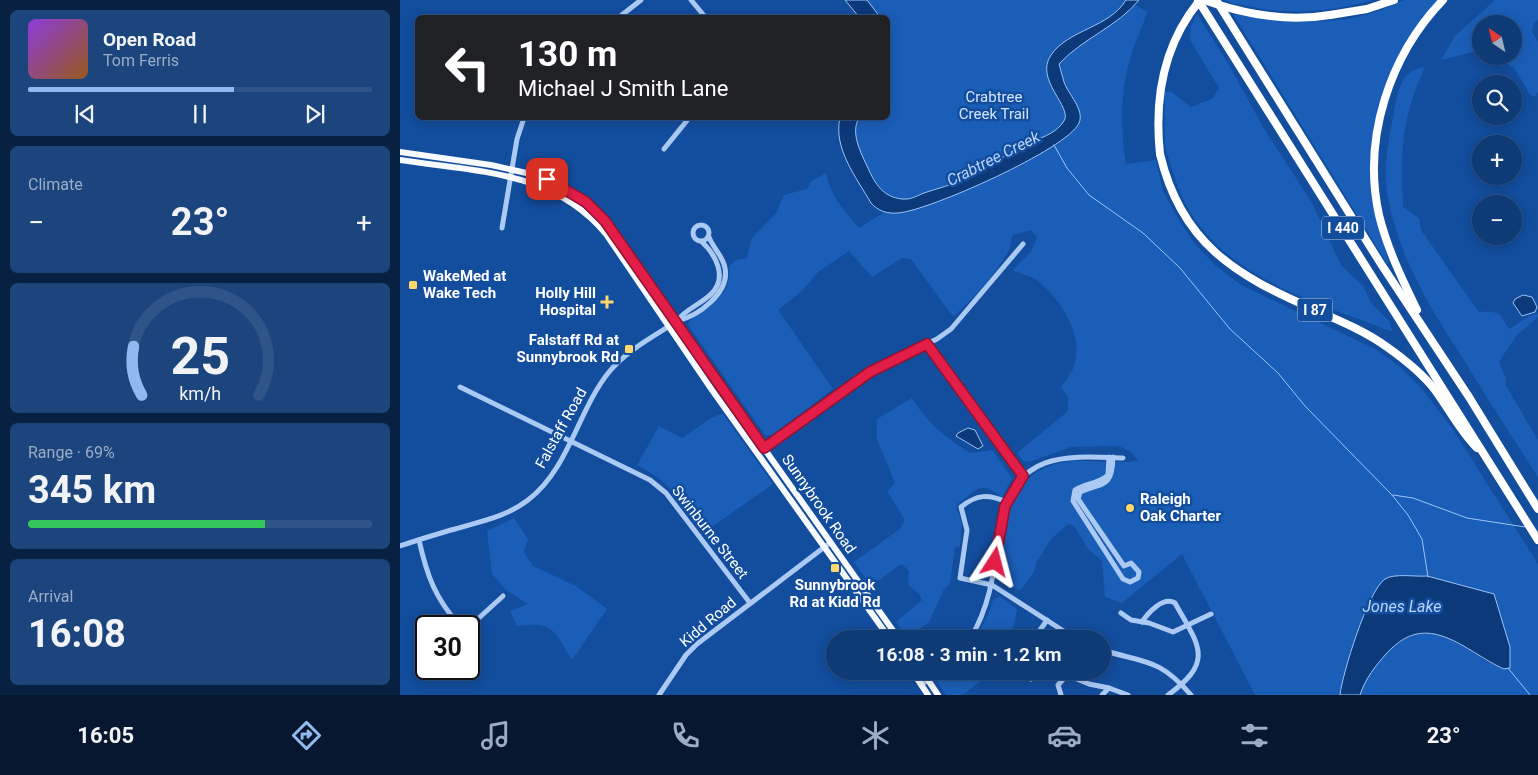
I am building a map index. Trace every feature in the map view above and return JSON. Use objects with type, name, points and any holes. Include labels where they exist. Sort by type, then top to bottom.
[{"type":"highway","name":"I 87","points":[[1199,0],[1181,27],[1173,44],[1160,84],[1157,121],[1160,154],[1169,185],[1179,206],[1203,242],[1220,258],[1258,283],[1359,330],[1386,346],[1407,362],[1434,388],[1472,443],[1487,457],[1538,540]]},
{"type":"highway","name":"I 440","points":[[1199,0],[1487,457]]},
{"type":"highway","points":[[1204,0],[1234,10],[1293,17],[1330,15],[1367,9],[1394,0]]},
{"type":"highway","name":"I 440","points":[[1216,0],[1375,256],[1426,330]]},
{"type":"highway","points":[[1443,0],[1417,31],[1402,57],[1385,99],[1376,149],[1376,182],[1379,213],[1386,241],[1426,330],[1538,508]]},
{"type":"main road","name":"Sunnybrook Road","points":[[400,152],[513,169],[547,179],[568,190],[597,212],[626,248],[893,630]]},
{"type":"main road","points":[[403,160],[417,158],[420,155]]},
{"type":"main road","name":"Sunnybrook Road","points":[[403,160],[511,177],[558,194],[590,216],[610,239],[734,420],[884,630]]},
{"type":"main road","points":[[734,420],[741,425],[757,445],[764,448]]},
{"type":"main road","points":[[918,680],[928,695]]},
{"type":"main road","points":[[928,680],[938,695]]},
{"type":"street","points":[[622,15],[642,0]]},
{"type":"street","points":[[691,0],[704,15]]},
{"type":"street","points":[[502,228],[517,138],[523,120]]},
{"type":"street","points":[[664,149],[687,120]]},
{"type":"street","points":[[698,226],[708,228],[709,237],[702,242],[694,236],[694,230],[698,226]]},
{"type":"street","name":"Falstaff Road","points":[[400,546],[498,518],[515,509],[539,490],[552,473],[598,389],[610,371],[626,356],[669,326],[685,320],[712,301],[724,286],[725,267],[709,237]]},
{"type":"street","name":"Falstaff Road","points":[[676,322],[682,314],[711,294],[718,282],[719,266],[702,242]]},
{"type":"street","points":[[764,448],[870,372],[927,344],[951,329],[963,318],[1023,244]]},
{"type":"street","points":[[927,344],[1023,476]]},
{"type":"street","name":"Swinburne Street","points":[[460,387],[642,475],[666,493],[750,603]]},
{"type":"street","points":[[975,630],[985,612],[992,585],[1002,517],[1007,502],[1023,476],[1038,466],[1063,457],[1124,458]]},
{"type":"street","points":[[1111,457],[1112,477],[1108,482],[1080,492],[1078,499],[1124,566],[1131,563],[1139,572],[1138,578],[1130,582],[1123,579],[1073,501],[1075,490],[1082,486],[1102,481],[1108,476],[1111,457]]},
{"type":"street","points":[[1007,502],[991,496],[980,495],[961,507],[967,530],[960,578],[992,585],[1059,630]]},
{"type":"street","points":[[419,540],[430,584],[438,599],[451,615]]},
{"type":"street","name":"Kidd Road","points":[[659,695],[686,655],[707,635],[832,542]]},
{"type":"street","points":[[480,617],[503,596]]},
{"type":"street","points":[[1142,622],[1151,612],[1168,600],[1175,603],[1198,648],[1199,661],[1194,673],[1168,695]]},
{"type":"street","points":[[1121,613],[1124,617],[1172,632],[1211,614]]},
{"type":"street","points":[[1040,630],[1046,620]]},
{"type":"street","points":[[1111,652],[1156,664],[1182,685],[1191,695]]},
{"type":"street","points":[[1061,695],[1057,688],[1067,675],[1089,684],[1109,688],[1128,695]]},
{"type":"street","points":[[921,685],[928,680]]},
{"type":"street","points":[[1102,695],[1109,688]]},
{"type":"green space","name":"Crabtree Creek Trail","points":[[854,0],[1127,0],[1147,12],[1127,70],[1123,96],[1122,124],[1126,164],[1156,160],[1163,191],[1178,219],[1195,244],[1216,266],[1241,285],[1375,349],[1399,366],[1422,389],[1452,428],[1538,564],[1538,695],[1360,695],[1367,679],[1380,660],[1398,644],[1411,637],[1424,634],[1449,639],[1462,645],[1489,663],[1507,636],[1494,594],[1427,576],[1389,577],[1368,605],[1342,681],[1340,695],[1255,695],[1182,554],[1122,603],[1105,597],[1102,561],[1089,550],[1074,526],[1068,524],[1051,539],[1036,563],[1034,572],[1020,591],[1001,582],[998,575],[1004,536],[1013,501],[1022,486],[1034,474],[1051,465],[1073,461],[1138,461],[1131,452],[1119,446],[1071,447],[1029,462],[1023,461],[1017,453],[1068,411],[1068,397],[1061,387],[1072,371],[1076,358],[1074,332],[1062,308],[1045,287],[1035,279],[1013,270],[1031,252],[1037,237],[1031,230],[1013,235],[1010,248],[991,277],[953,317],[911,259],[902,258],[872,277],[849,251],[818,272],[802,291],[778,310],[833,389],[772,435],[765,435],[688,325],[693,317],[720,297],[725,290],[728,280],[729,266],[736,260],[747,258],[752,238],[776,213],[784,195],[807,189],[812,181],[826,173],[835,196],[859,228],[888,210],[844,120],[890,120],[890,15],[863,15],[866,14]]},
{"type":"green space","points":[[1225,0],[1373,0],[1326,10],[1279,11],[1232,3]]},
{"type":"green space","points":[[1405,0],[1438,0],[1405,45],[1388,79],[1376,115],[1371,163],[1373,193],[1388,265],[1233,14],[1285,20],[1338,20],[1372,13]]},
{"type":"green space","points":[[1495,0],[1538,0],[1538,20],[1534,23],[1532,32],[1538,41],[1538,92],[1535,97],[1530,95],[1522,81],[1522,75],[1518,75],[1515,69],[1509,65],[1522,65],[1522,15],[1478,15]]},
{"type":"green space","points":[[1197,14],[1229,65],[1263,127],[1312,203],[1341,265],[1364,287],[1371,303],[1389,321],[1393,332],[1294,294],[1262,278],[1234,259],[1208,236],[1188,209],[1167,155],[1165,93],[1170,91],[1191,107],[1212,99],[1219,88],[1190,40],[1191,26]]},
{"type":"green space","points":[[1472,21],[1472,52],[1441,60],[1455,36]]},
{"type":"green space","points":[[1425,67],[1411,102],[1404,135],[1402,169],[1403,207],[1419,218],[1421,230],[1478,311],[1498,313],[1510,329],[1529,316],[1538,314],[1538,317],[1516,336],[1499,362],[1506,378],[1505,384],[1538,440],[1538,477],[1430,305],[1409,265],[1393,221],[1386,188],[1386,166],[1395,104],[1399,89],[1406,77],[1411,72]]},
{"type":"green space","points":[[912,398],[925,416],[938,429],[970,453],[992,450],[1012,478],[1002,497],[989,489],[981,488],[973,492],[956,507],[962,523],[960,547],[955,546],[950,584],[944,589],[929,622],[918,630],[902,630],[896,622],[922,600],[919,594],[908,584],[909,570],[901,564],[871,586],[854,562],[900,529],[905,520],[887,491],[895,483],[877,439],[877,419]]},
{"type":"green space","points":[[723,414],[773,484],[706,531],[684,503],[667,486],[637,465],[659,426],[682,438],[707,421]]},
{"type":"green space","points":[[514,518],[528,539],[524,552],[533,566],[576,586],[607,609],[572,660],[552,630],[539,625],[517,626],[510,611],[528,604],[506,590],[492,574],[487,531]]},
{"type":"green space","points":[[999,596],[1017,609],[1012,630],[980,630],[989,613],[993,600]]},
{"type":"green space","points":[[939,680],[982,680],[962,695],[946,695],[938,683]]},
{"type":"water","points":[[845,0],[867,0],[878,15],[857,15]]},
{"type":"water","points":[[1126,0],[1139,0],[1121,18],[1068,55],[1059,64],[1066,87],[1080,113],[1079,123],[1069,134],[1050,148],[996,177],[937,202],[898,213],[880,210],[871,203],[847,162],[840,140],[840,120],[858,120],[856,136],[860,150],[880,189],[890,196],[902,199],[911,198],[951,185],[982,170],[1026,144],[1051,133],[1060,126],[1064,121],[1065,115],[1047,74],[1047,64],[1051,55],[1068,39],[1100,23],[1119,9]]},
{"type":"water","points":[[1523,295],[1532,297],[1537,307],[1535,312],[1522,316],[1513,303],[1515,299]]},
{"type":"water","points":[[968,428],[975,430],[983,446],[978,449],[956,436]]},
{"type":"water","name":"Jones Lake","points":[[1427,576],[1494,594],[1510,647],[1510,668],[1504,669],[1446,637],[1417,634],[1402,640],[1387,653],[1371,672],[1360,695],[1340,695],[1345,670],[1357,634],[1378,586],[1389,577]]},
{"type":"waterway","points":[[1054,145],[1067,168],[1089,195],[1143,233],[1180,268],[1230,329],[1278,373],[1305,406],[1392,495],[1408,515],[1422,539],[1428,577]]},
{"type":"waterway","points":[[1393,495],[1413,498],[1467,518],[1525,527]]},
{"type":"waterway","points":[[1508,668],[1530,695]]},
{"type":"place","name":"WakeMed at Wake Tech","points":[[413,285]]},
{"type":"place","name":"Holly Hill Hospital","points":[[607,302]]},
{"type":"place","name":"Falstaff Rd at Sunnybrook Rd","points":[[629,349]]},
{"type":"place","name":"Raleigh Oak Charter","points":[[1130,508]]},
{"type":"place","name":"Sunnybrook Rd at Kidd Rd","points":[[835,568]]},
{"type":"route","points":[[547,179],[586,202],[619,238],[764,448],[870,372],[927,344],[1023,476],[1012,491],[1005,506],[995,562]]},
{"type":"water label","name":"Crabtree Creek","points":[[993,158]]}]
